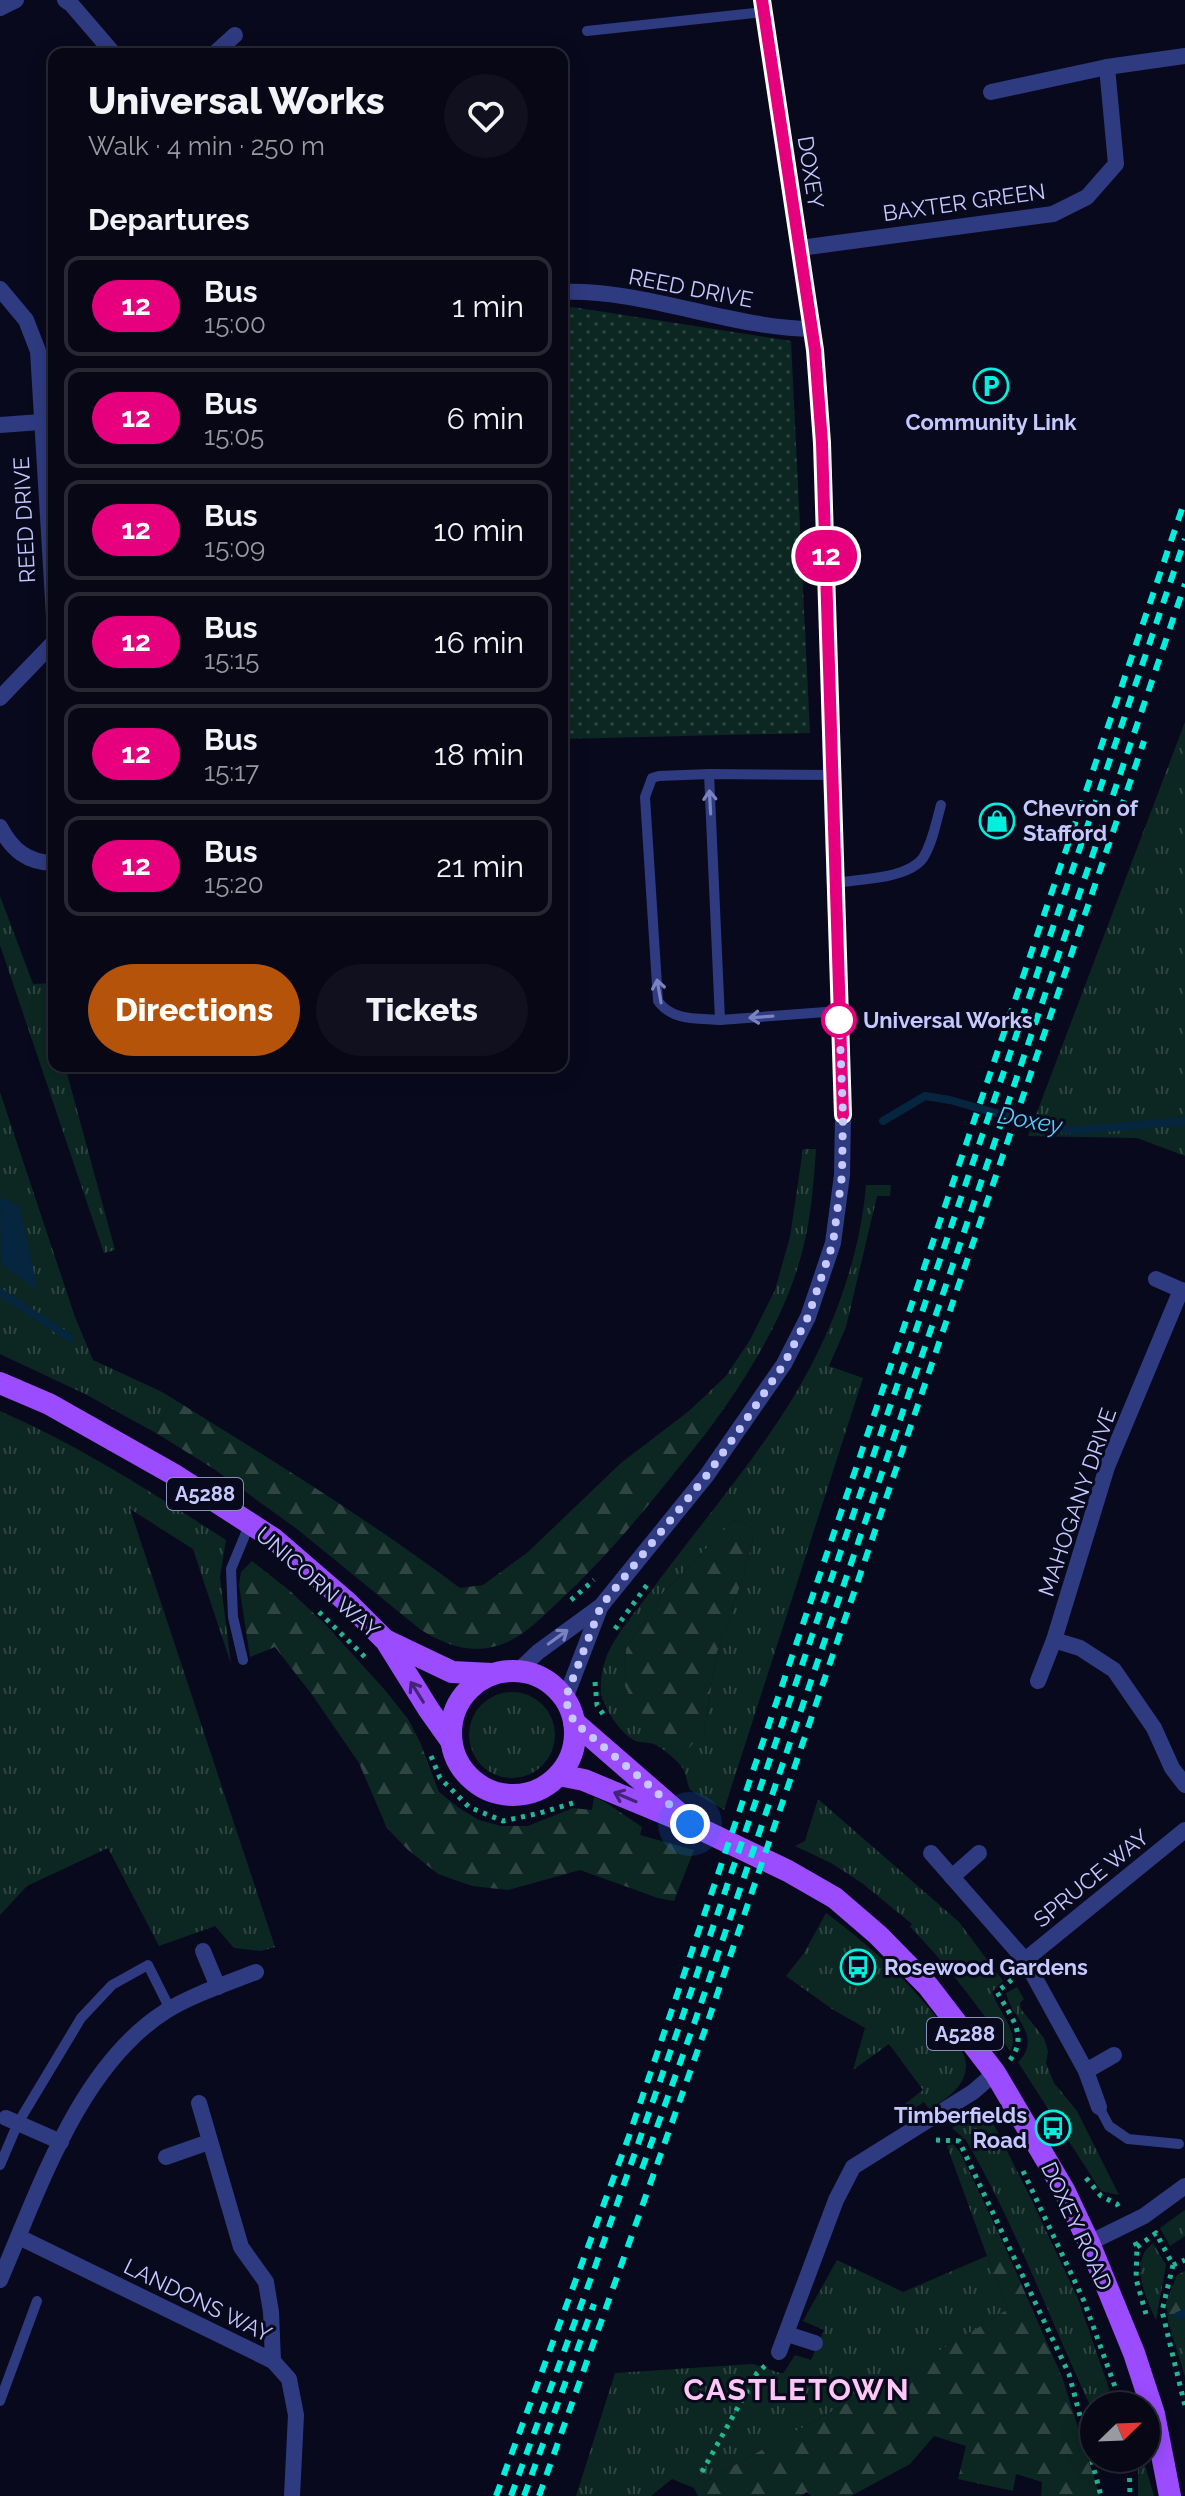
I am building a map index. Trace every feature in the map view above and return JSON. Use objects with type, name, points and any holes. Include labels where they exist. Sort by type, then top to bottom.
[{"type":"main road","name":"UNICORN WAY","points":[[0,1383],[49,1404],[173,1474],[274,1539],[347,1602],[386,1641],[451,1741]]},
{"type":"main road","name":"UNICORN WAY","points":[[386,1641],[452,1672],[492,1674]]},
{"type":"main road","name":"A5288","points":[[492,1674],[518,1671],[536,1675],[553,1685],[565,1699],[574,1722]]},
{"type":"main road","points":[[451,1741],[452,1720],[459,1700],[473,1684],[492,1674]]},
{"type":"main road","points":[[559,1775],[572,1750],[574,1722]]},
{"type":"main road","name":"DOXEY ROAD","points":[[574,1722],[690,1824]]},
{"type":"main road","name":"A5288","points":[[451,1741],[457,1760],[469,1777],[485,1789],[504,1795],[524,1794],[543,1787],[559,1775]]},
{"type":"main road","name":"DOXEY ROAD","points":[[559,1775],[584,1780],[690,1824],[788,1871],[835,1898],[878,1935],[1002,2067],[1089,2243],[1134,2353],[1154,2414],[1170,2496]]},
{"type":"street","points":[[0,8],[16,0]]},
{"type":"street","points":[[65,0],[109,48]]},
{"type":"street","name":"DOXEY","points":[[763,6],[815,350],[824,478],[831,775]]},
{"type":"street","points":[[221,48],[235,35]]},
{"type":"street","points":[[991,92],[1107,67],[1185,56]]},
{"type":"street","name":"BAXTER GREEN","points":[[800,248],[1053,214],[1087,197],[1116,164],[1107,67]]},
{"type":"street","name":"REED DRIVE","points":[[0,289],[26,320],[38,351],[48,450]]},
{"type":"street","name":"REED DRIVE","points":[[568,292],[583,291],[677,306],[785,329],[812,329]]},
{"type":"street","points":[[0,425],[47,422]]},
{"type":"street","points":[[0,698],[48,648]]},
{"type":"street","points":[[518,1671],[538,1652],[601,1606],[707,1475],[784,1364],[808,1317],[833,1243],[842,1175],[843,1115],[831,775]]},
{"type":"street","points":[[0,827],[27,859],[48,862]]},
{"type":"street","name":"MAHOGANY DRIVE","points":[[1038,1681],[1054,1640],[1107,1467],[1183,1291],[1156,1279]]},
{"type":"street","points":[[565,1699],[601,1606]]},
{"type":"street","points":[[1054,1640],[1080,1648],[1114,1670],[1154,1728],[1172,1768],[1185,1785]]},
{"type":"street","name":"SPRUCE WAY","points":[[1025,1960],[1185,1830]]},
{"type":"street","name":"SPRUCE WAY","points":[[931,1853],[1025,1960],[1086,2071],[1099,2107]]},
{"type":"street","points":[[952,1877],[979,1853]]},
{"type":"street","points":[[203,1951],[218,1987]]},
{"type":"street","points":[[0,2280],[61,2142],[96,2078],[130,2039],[170,2009],[256,1972]]},
{"type":"street","points":[[1086,2071],[1114,2055]]},
{"type":"street","points":[[779,2352],[853,2167],[973,2092],[1002,2067]]},
{"type":"street","points":[[199,2103],[241,2247],[266,2282],[273,2361]]},
{"type":"street","points":[[12,2120],[61,2142]]},
{"type":"street","points":[[166,2157],[209,2142]]},
{"type":"street","points":[[1089,2243],[1144,2216],[1185,2186]]},
{"type":"street","name":"LANDONS WAY","points":[[19,2237],[273,2361],[289,2379],[296,2415],[292,2496]]},
{"type":"street","points":[[787,2334],[815,2343]]},
{"type":"lane","points":[[587,31],[763,6]]},
{"type":"lane","points":[[709,774],[720,1020]]},
{"type":"lane","points":[[831,775],[659,776],[652,778],[645,797],[658,1001],[665,1010],[672,1015],[720,1020],[839,1011]]},
{"type":"lane","points":[[835,883],[907,871],[922,860],[941,805]]},
{"type":"lane","points":[[243,1660],[233,1617],[231,1569],[250,1523]]},
{"type":"lane","points":[[0,2165],[12,2120],[81,2018],[112,1985],[148,1965],[170,2009]]},
{"type":"lane","points":[[1099,2107],[1109,2126],[1128,2139],[1179,2144]]},
{"type":"lane","points":[[0,2401],[37,2301]]},
{"type":"path","points":[[613,1633],[656,1573]]},
{"type":"path","points":[[566,1604],[597,1577]]},
{"type":"path","points":[[316,1609],[371,1664]]},
{"type":"path","points":[[595,1674],[597,1705],[610,1724]]},
{"type":"path","points":[[429,1752],[440,1778],[469,1807],[503,1821],[578,1801]]},
{"type":"path","points":[[1002,2067],[1018,2050],[1018,2027],[997,1992],[1012,1982],[1025,1960]]},
{"type":"path","points":[[920,2126],[930,2140],[959,2141],[1069,2374],[1101,2496]]},
{"type":"path","points":[[1018,2161],[1084,2301],[1117,2392]]},
{"type":"path","points":[[1137,2247],[1156,2233],[1173,2265],[1162,2311],[1185,2406]]},
{"type":"path","points":[[1173,2265],[1185,2260]]},
{"type":"path","points":[[702,2472],[757,2373],[779,2352]]},
{"type":"path","points":[[1129,2472],[1130,2496]]},
{"type":"green space","points":[[568,308],[791,341],[810,733],[568,739]]},
{"type":"green space","points":[[1185,722],[1185,1156],[1137,1138],[1028,1136]]},
{"type":"green space","points":[[0,896],[33,984],[48,983],[48,1072],[67,1072],[115,1250],[104,1253],[0,945]]},
{"type":"green space","points":[[0,1092],[75,1317],[93,1360],[172,1398],[156,1433],[85,1394],[0,1354]]},
{"type":"green space","points":[[803,1149],[816,1149],[810,1214],[800,1261],[781,1312],[741,1383],[710,1428],[689,1411],[726,1376],[750,1340],[775,1290],[790,1237]]},
{"type":"green space","points":[[866,1185],[891,1185],[890,1196],[877,1196],[846,1327],[829,1366],[863,1378],[724,1810],[690,1790],[685,1772],[669,1754],[654,1744],[638,1742],[619,1727],[601,1693],[603,1666],[621,1631],[744,1470],[808,1372],[842,1295],[863,1213]],"holes":[[[734,1520],[749,1525],[753,1539],[717,1652],[704,1732],[625,1686],[626,1649],[663,1593]]]},
{"type":"green space","points":[[172,1398],[354,1514],[460,1588],[483,1585],[528,1552],[621,1463],[689,1411],[710,1428],[618,1541],[550,1610],[513,1639],[476,1649],[439,1640],[421,1630],[297,1529],[214,1469],[156,1433]]},
{"type":"green space","points":[[0,1411],[87,1455],[226,1540],[220,1577],[231,1664],[193,1549],[130,1509],[275,1947],[261,1951],[234,1948],[215,1926],[159,1946],[108,1848],[27,1886],[0,1915]]},
{"type":"green space","points":[[734,1520],[749,1525],[753,1539],[717,1652],[704,1732],[689,1748],[664,1733],[635,1707],[625,1686],[626,1649],[663,1593]]},
{"type":"green space","points":[[252,1561],[326,1625],[384,1689],[408,1719],[439,1792],[479,1820],[501,1826],[528,1826],[573,1808],[592,1810],[594,1797],[605,1802],[642,1827],[640,1835],[694,1850],[674,1901],[580,1870],[508,1890],[472,1886],[438,1874],[387,1828],[359,1763],[275,1647],[250,1657],[239,1585],[241,1572]]},
{"type":"green space","points":[[512,1692],[536,1699],[548,1711],[555,1735],[548,1759],[536,1771],[512,1778],[488,1771],[476,1759],[469,1735],[476,1711],[488,1699]]},
{"type":"green space","points":[[818,1799],[959,1922],[1003,1981],[992,1992],[1011,2030],[1013,2044],[1010,2051],[950,1972],[910,1927],[912,1924],[862,1883],[831,1863],[795,1846],[805,1841]]},
{"type":"green space","points":[[826,1913],[904,1980],[961,2049],[966,2064],[963,2079],[948,2097],[929,2109],[924,2102],[907,2113],[902,2106],[923,2090],[889,2044],[853,2070],[865,2028],[786,1976],[804,1953]]},
{"type":"green space","points":[[1017,1987],[1024,1999],[1020,2003],[1021,2009],[1044,2038],[1048,2051],[1046,2063],[1054,2083],[1077,2111],[1119,2195],[1101,2191],[1018,2062],[1028,2044],[1027,2035],[1006,1993]]},
{"type":"green space","points":[[979,2116],[994,2125],[1078,2299],[1110,2392],[1084,2392],[1018,2241],[984,2173],[966,2140],[952,2128],[964,2120]]},
{"type":"green space","points":[[953,2144],[961,2154],[1005,2247],[987,2256],[947,2146]]},
{"type":"green space","points":[[1185,2210],[1185,2236],[1170,2246],[1160,2228]]},
{"type":"green space","points":[[1153,2243],[1166,2265],[1156,2320],[1143,2288],[1141,2270],[1144,2253]]},
{"type":"green space","points":[[1005,2247],[1062,2377],[1080,2433],[1080,2472],[1092,2472],[1100,2496],[1041,2496],[1042,2482],[1016,2474],[1013,2491],[958,2479],[966,2446],[934,2436],[910,2464],[851,2496],[811,2496],[807,2492],[800,2496],[698,2496],[694,2488],[892,2378],[1008,2309],[987,2256]]},
{"type":"green space","points":[[987,2256],[1008,2309],[931,2356],[694,2488],[672,2479],[651,2496],[576,2496],[615,2373],[753,2364],[783,2374],[795,2355],[811,2360],[824,2330],[803,2321],[837,2260],[903,2292]]},
{"type":"green space","points":[[1185,2271],[1185,2340],[1178,2317],[1168,2321],[1166,2302],[1177,2275]]},
{"type":"green space","points":[[1178,2316],[1185,2340],[1185,2377],[1168,2321]]},
{"type":"green space","points":[[1138,2472],[1147,2472],[1154,2496],[1138,2496]]},
{"type":"water","points":[[0,1198],[19,1205],[38,1290],[1,1264]]},
{"type":"waterway","name":"Doxey","points":[[883,1121],[925,1096],[950,1100],[1051,1129],[1081,1130],[1185,1121]]},
{"type":"waterway","name":"Doxey","points":[[0,1292],[70,1338]]},
{"type":"waterway","points":[[1178,2316],[1185,2313]]},
{"type":"railway","points":[[496,2496],[629,2136],[1185,500]]},
{"type":"railway","points":[[511,2496],[681,2021],[1185,539]]},
{"type":"railway","points":[[642,2169],[1185,584]]},
{"type":"railway","points":[[539,2496],[706,2027],[1144,741]]},
{"type":"railway","points":[[524,2496],[594,2304]]},
{"type":"bus line","name":"12","points":[[762,0],[815,350],[822,443],[843,1115]]},
{"type":"place","name":"Community Link","points":[[991,386]]},
{"type":"place","name":"Chevron of Stafford","points":[[997,821]]},
{"type":"place","name":"Universal Works","points":[[839,1020]]},
{"type":"place","name":"Rosewood Gardens","points":[[858,1967]]},
{"type":"place","name":"Timberfields Road","points":[[1053,2128]]},
{"type":"district","name":"CASTLETOWN","points":[[797,2389]]},
{"type":"route","points":[[690,1824],[574,1722],[565,1699],[601,1606],[707,1475],[784,1364],[808,1317],[833,1243],[842,1175],[839,1011],[839,1020]]}]
